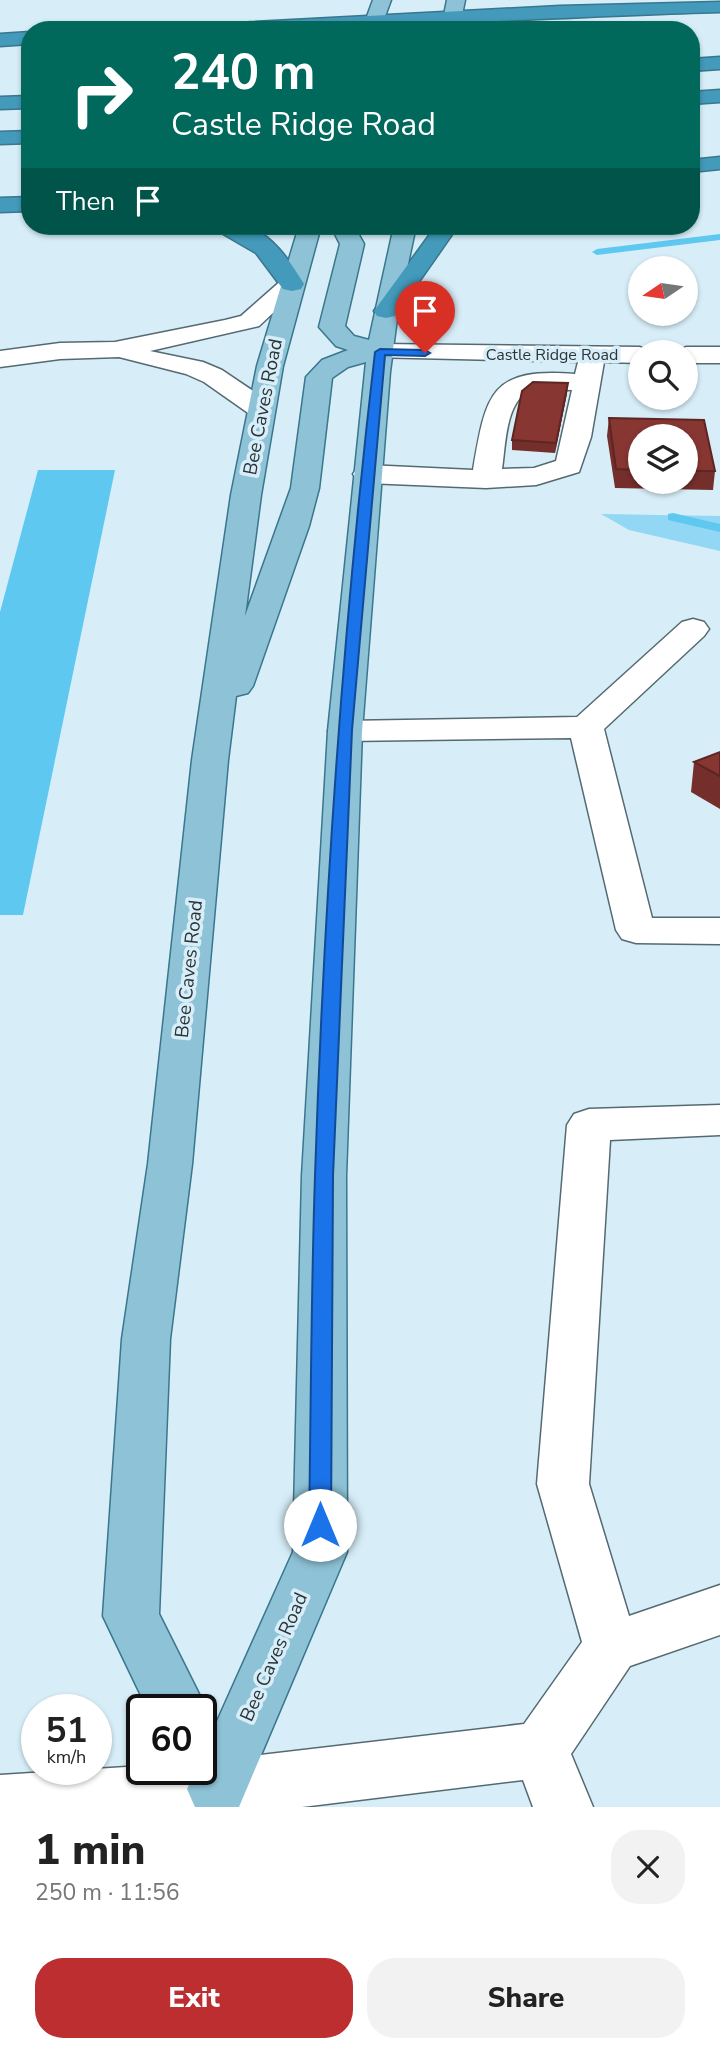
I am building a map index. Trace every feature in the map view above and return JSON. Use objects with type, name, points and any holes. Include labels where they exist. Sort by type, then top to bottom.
[{"type":"highway","points":[[645,0],[720,6]]},
{"type":"highway","points":[[231,21],[304,6]]},
{"type":"highway","points":[[404,21],[452,15],[720,6]]},
{"type":"highway","points":[[0,40],[21,39]]},
{"type":"highway","points":[[700,64],[720,63]]},
{"type":"highway","points":[[700,97],[720,96]]},
{"type":"highway","points":[[0,103],[21,102]]},
{"type":"highway","points":[[0,138],[21,137]]},
{"type":"highway","points":[[700,163],[720,162]]},
{"type":"highway","points":[[0,206],[21,206]]},
{"type":"highway","points":[[244,235],[263,245],[281,264],[292,284]]},
{"type":"highway","points":[[386,312],[441,235]]},
{"type":"main road","points":[[374,21],[382,0]]},
{"type":"main road","name":"Bee Caves Road","points":[[170,1694],[131,1616],[146,1339],[170,1164],[210,760],[246,495],[261,409],[292,284],[307,235]]},
{"type":"main road","points":[[349,235],[352,244],[332,327],[345,341],[380,352]]},
{"type":"main road","name":"Bee Caves Road","points":[[217,1774],[320,1552],[324,1176],[345,730],[380,352],[403,235]]},
{"type":"main road","points":[[210,760],[294,526],[305,488],[319,377],[324,369],[335,363],[380,352]]},
{"type":"street","points":[[0,359],[60,351],[114,350],[195,335],[250,321],[292,284]]},
{"type":"street","points":[[114,350],[194,368],[213,376],[261,409]]},
{"type":"street","name":"Castle Ridge Road","points":[[380,352],[628,355]]},
{"type":"street","points":[[367,474],[486,479],[536,476],[569,466],[578,438],[592,355]]},
{"type":"street","points":[[698,355],[720,355]]},
{"type":"street","points":[[486,479],[501,402],[508,389],[526,381],[586,383]]},
{"type":"street","points":[[345,730],[586,727],[693,629]]},
{"type":"street","points":[[586,727],[636,930],[720,931]]},
{"type":"street","points":[[611,1647],[563,1483],[589,1125],[720,1120]]},
{"type":"street","points":[[217,1784],[540,1750],[611,1647],[720,1610]]},
{"type":"street","points":[[540,1750],[563,1807]]},
{"type":"street","points":[[0,1804],[212,1785]]},
{"type":"shaded area","points":[[38,470],[115,470],[23,915],[0,915],[0,612]]},
{"type":"shaded area","points":[[601,514],[720,516],[720,551],[629,530]]},
{"type":"building","points":[[533,382],[568,383],[556,443],[512,440],[522,391]]},
{"type":"building","points":[[609,418],[704,420],[715,471],[698,471],[698,424],[628,424],[628,470],[616,469]]},
{"type":"building","points":[[720,752],[720,776],[694,762]]},
{"type":"waterway","points":[[597,252],[720,237]]},
{"type":"waterway","points":[[673,517],[720,528]]},
{"type":"route","points":[[320,1525],[324,1176],[345,730],[367,474],[380,352],[425,353]]}]
